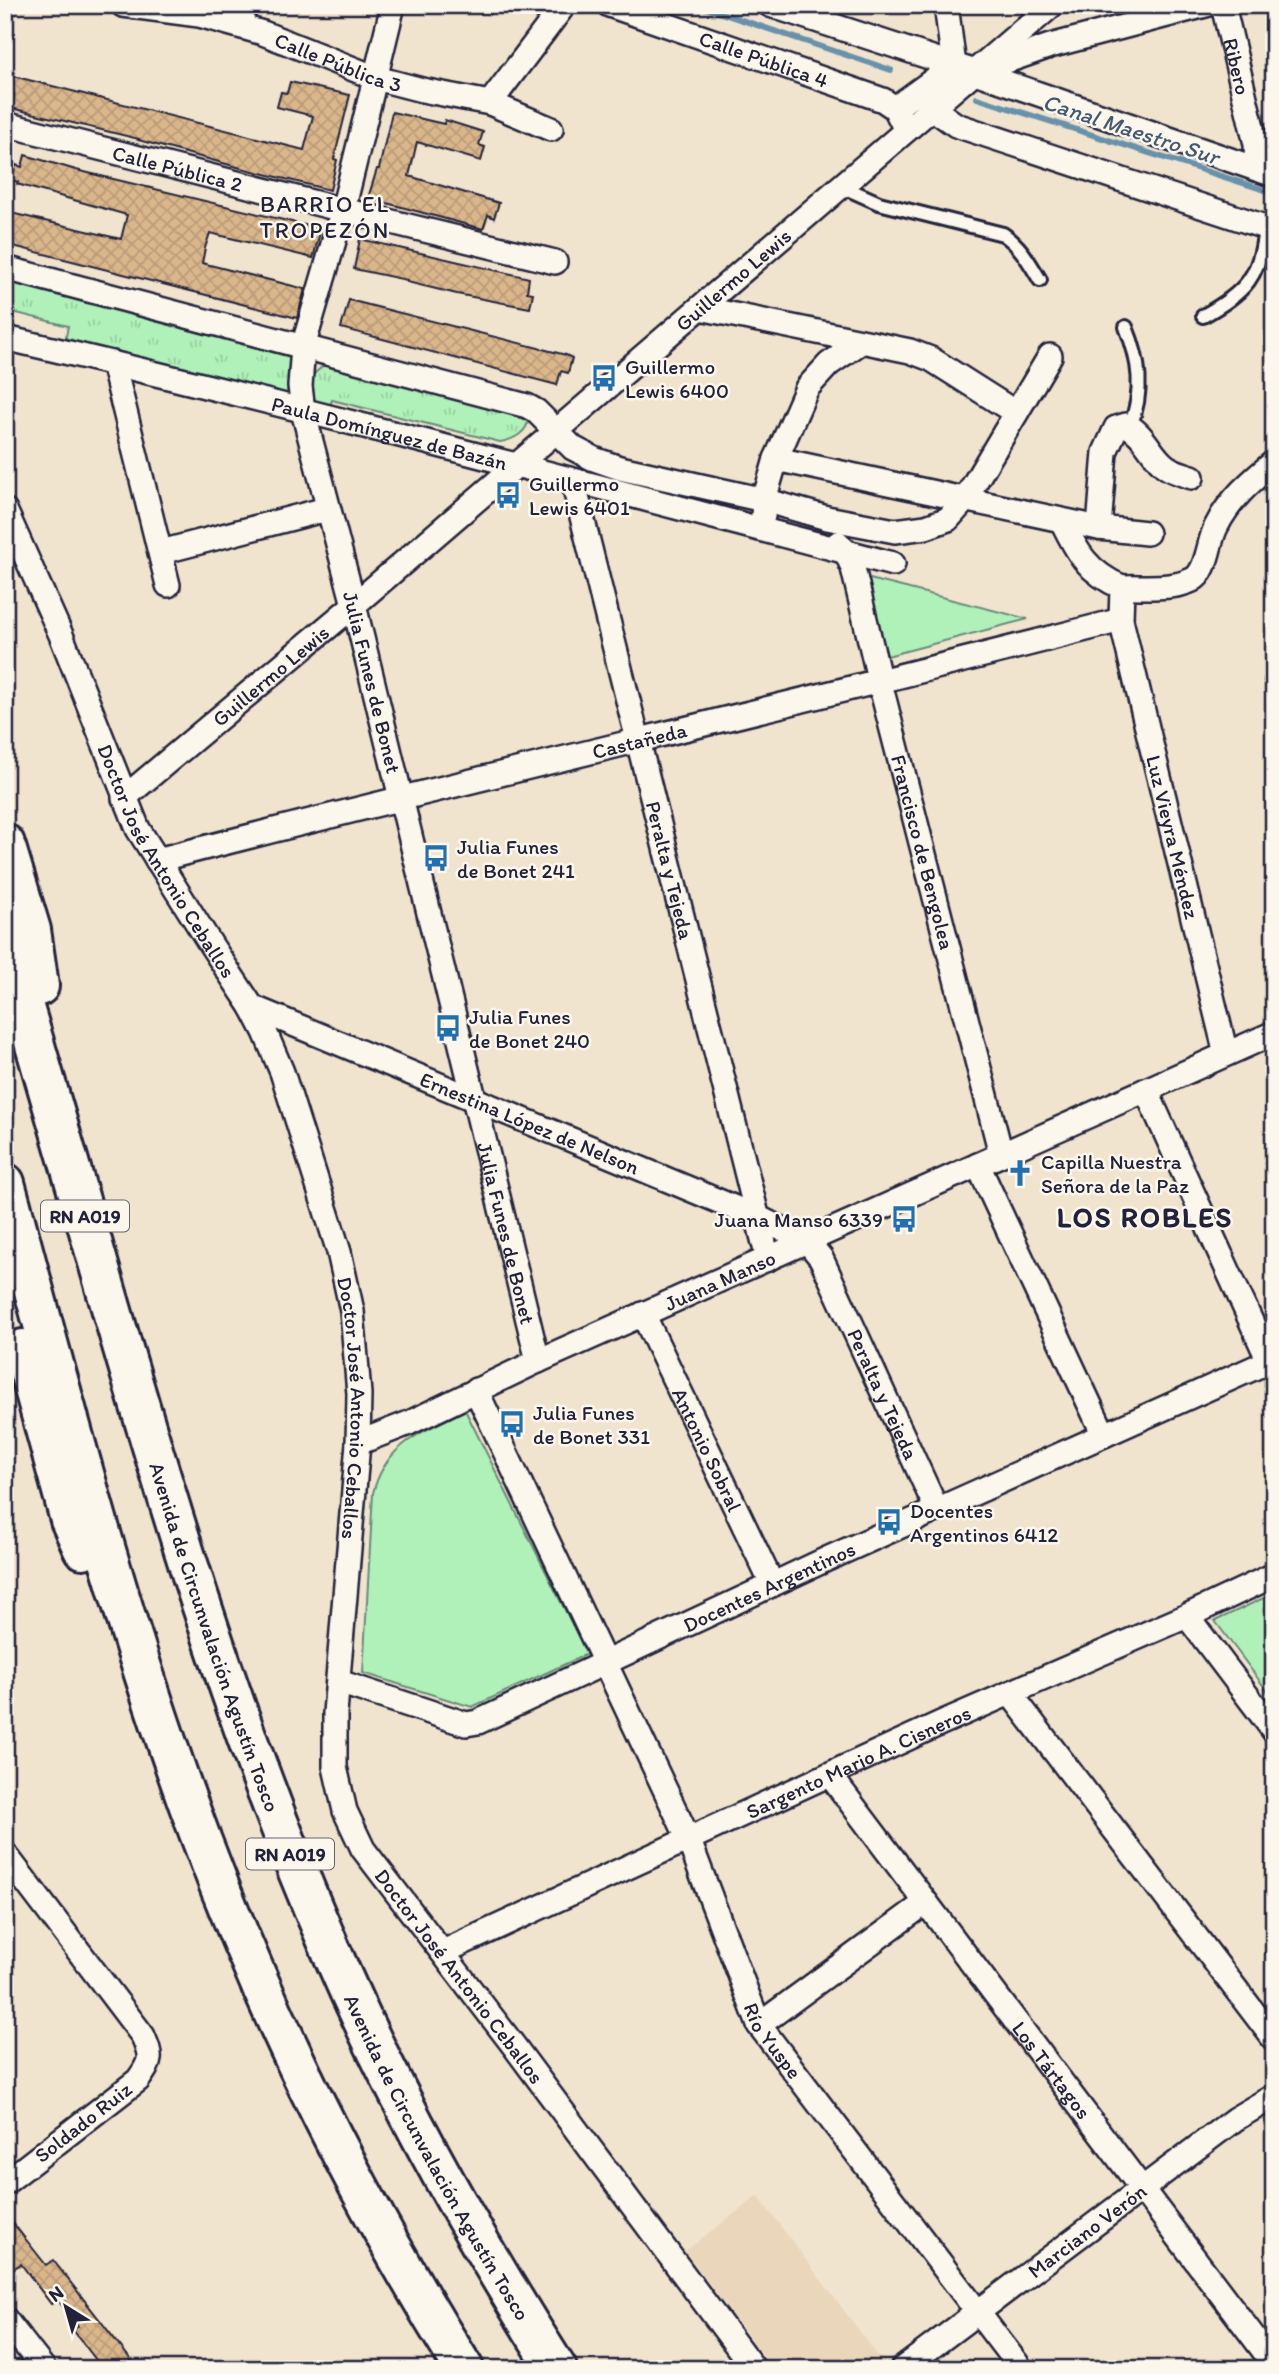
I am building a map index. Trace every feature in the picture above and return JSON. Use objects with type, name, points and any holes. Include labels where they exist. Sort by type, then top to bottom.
[{"type":"highway","points":[[5,844],[30,930],[61,1130]]},
{"type":"highway","name":"Avenida de Circunvalación Agustín Tosco","points":[[5,942],[196,1590],[225,1681],[284,1838],[341,1973],[399,2096],[488,2257],[557,2369]]},
{"type":"highway","name":"RN A019","points":[[5,1183],[95,1511],[159,1717],[201,1840],[272,2013],[390,2244],[464,2369]]},
{"type":"highway","points":[[5,1284],[70,1521],[159,1717]]},
{"type":"street","name":"Calle Pública 3","points":[[123,5],[199,15],[242,16],[263,33],[376,78],[490,103],[551,129]]},
{"type":"street","name":"Julia Funes de Bonet","points":[[393,5],[343,211],[303,347],[300,386],[303,411],[354,605],[538,1362]]},
{"type":"street","points":[[490,103],[564,5]]},
{"type":"street","name":"Calle Pública 4","points":[[608,5],[883,100],[895,108]]},
{"type":"street","points":[[770,5],[1265,172]]},
{"type":"street","points":[[946,5],[965,69]]},
{"type":"street","name":"Guillermo Lewis","points":[[124,797],[354,605],[932,108],[965,69],[1052,5]]},
{"type":"street","points":[[906,130],[895,108],[965,69],[1206,5]]},
{"type":"street","name":"Ribero","points":[[1223,5],[1265,172]]},
{"type":"street","points":[[932,108],[956,125],[1270,228]]},
{"type":"street","name":"Calle Pública 2","points":[[5,124],[343,211],[555,262]]},
{"type":"street","points":[[5,268],[527,406],[536,411],[573,448],[620,468],[764,500],[827,518],[895,531],[926,527],[948,519],[964,501],[1050,356]]},
{"type":"street","points":[[700,308],[910,351],[931,359],[1016,414]]},
{"type":"street","name":"Paula Domínguez de Bazán","points":[[5,338],[303,411],[893,564]]},
{"type":"street","points":[[762,528],[764,500],[776,459],[807,388],[829,364],[861,342]]},
{"type":"street","points":[[113,363],[168,585]]},
{"type":"street","points":[[1099,528],[1105,452],[1116,428],[1130,426],[1162,463],[1174,471],[1192,477]]},
{"type":"street","points":[[776,459],[1062,521],[1147,533]]},
{"type":"street","points":[[1062,521],[1075,548],[1104,580],[1122,587],[1171,586],[1192,580],[1201,573],[1215,527],[1226,509],[1248,484],[1274,462]]},
{"type":"street","name":"Peralta y Tejeda","points":[[573,481],[768,1259]]},
{"type":"street","points":[[161,552],[327,509]]},
{"type":"street","name":"Doctor José Antonio Ceballos","points":[[5,510],[61,635],[138,829],[253,1007],[282,1072],[346,1282],[357,1362],[358,1443],[335,1713],[335,1767],[345,1811],[363,1849],[754,2369]]},
{"type":"street","name":"Francisco de Bengolea","points":[[827,518],[830,531],[846,552],[853,568],[1001,1154]]},
{"type":"street","name":"Luz Vieyra Méndez","points":[[1122,587],[1121,620],[1226,1054]]},
{"type":"street","name":"Castañeda","points":[[157,860],[399,797],[880,682],[1121,620]]},
{"type":"street","name":"Ernestina López de Nelson","points":[[253,1007],[757,1217],[807,1241]]},
{"type":"street","name":"Juana Manso","points":[[358,1443],[409,1423],[643,1314],[1274,1033]]},
{"type":"street","points":[[1146,1090],[1271,1360]]},
{"type":"street","points":[[978,1165],[1104,1435]]},
{"type":"street","name":"Peralta y Tejeda","points":[[807,1241],[821,1258],[937,1510]]},
{"type":"street","name":"Antonio Sobral","points":[[643,1314],[772,1584]]},
{"type":"street","name":"Docentes Argentinos","points":[[339,1682],[466,1724],[478,1722],[772,1584],[1271,1360]]},
{"type":"street","points":[[476,1390],[604,1664]]},
{"type":"street","name":"Sargento Mario A. Cisneros","points":[[443,1952],[688,1838],[1274,1575]]},
{"type":"street","points":[[1187,1616],[1274,1731]]},
{"type":"street","name":"Río Yuspe","points":[[604,1664],[688,1838],[760,2025],[1021,2369]]},
{"type":"street","points":[[1010,1693],[1274,2039]]},
{"type":"street","name":"Los Tártagos","points":[[830,1775],[1274,2364]]},
{"type":"street","name":"Soldado Ruiz","points":[[5,1854],[143,2036],[151,2054],[148,2067],[138,2080],[5,2183]]},
{"type":"street","points":[[760,2025],[925,1903]]},
{"type":"street","name":"Marciano Verón","points":[[902,2369],[1235,2119],[1274,2096]]},
{"type":"street","points":[[5,2319],[44,2369]]},
{"type":"lane","points":[[841,186],[879,203],[1003,234],[1024,252],[1040,280]]},
{"type":"lane","points":[[1203,316],[1229,302],[1247,285],[1270,228]]},
{"type":"lane","points":[[1126,327],[1136,351],[1140,379],[1137,408],[1130,426]]},
{"type":"shaded area","points":[[758,2196],[882,2361],[872,2369],[773,2369],[685,2251]]},
{"type":"green space","points":[[5,278],[290,353],[295,358],[294,393],[288,396],[65,342],[68,326],[5,310]]},
{"type":"green space","points":[[329,360],[528,418],[528,423],[519,435],[500,442],[332,400],[329,408],[316,404],[311,395],[313,375]]},
{"type":"green space","points":[[866,578],[1028,619],[887,656]]},
{"type":"green space","points":[[465,1410],[587,1654],[472,1707],[363,1673],[373,1493],[379,1476],[387,1462],[408,1441]]},
{"type":"green space","points":[[1274,1593],[1274,1700],[1215,1621]]},
{"type":"building","points":[[5,74],[304,150],[313,116],[277,107],[281,92],[287,93],[290,82],[350,95],[334,159],[337,160],[330,190],[11,108],[14,94],[5,92]]},
{"type":"building","points":[[392,112],[444,124],[445,120],[483,132],[479,145],[485,147],[481,161],[417,142],[409,176],[499,203],[494,218],[488,215],[483,229],[368,198],[379,169]]},
{"type":"building","points":[[25,155],[76,170],[321,229],[313,258],[210,233],[205,248],[202,263],[305,289],[297,318],[5,244],[5,214],[11,213],[121,239],[127,215],[17,184],[18,182],[11,180],[16,165],[22,167]]},
{"type":"building","points":[[360,239],[529,278],[527,292],[533,293],[530,308],[457,294],[354,269]]},
{"type":"building","points":[[349,300],[566,355],[572,358],[568,373],[561,371],[557,385],[341,328]]},
{"type":"building","points":[[5,2213],[46,2265],[53,2260],[138,2369],[103,2369],[73,2330],[78,2326],[57,2299],[51,2304],[21,2264],[13,2269],[5,2259]]},
{"type":"waterway","name":"Canal Maestro Sur","points":[[697,5],[891,70]]},
{"type":"waterway","name":"Canal Maestro Sur","points":[[977,98],[1274,193]]},
{"type":"place","name":"Guillermo Lewis 6400","points":[[604,378]]},
{"type":"place","name":"Guillermo Lewis 6401","points":[[508,495]]},
{"type":"place","name":"Julia Funes de Bonet 241","points":[[436,858]]},
{"type":"place","name":"Julia Funes de Bonet 240","points":[[448,1028]]},
{"type":"place","name":"Capilla Nuestra Señora de la Paz","points":[[1020,1173]]},
{"type":"place","name":"Juana Manso 6339","points":[[904,1219]]},
{"type":"place","name":"Julia Funes de Bonet 331","points":[[512,1424]]},
{"type":"place","name":"Docentes Argentinos 6412","points":[[889,1522]]},
{"type":"district","name":"BARRIO EL TROPEZÓN","points":[[325,217]]},
{"type":"district","name":"LOS ROBLES","points":[[1145,1217]]}]
